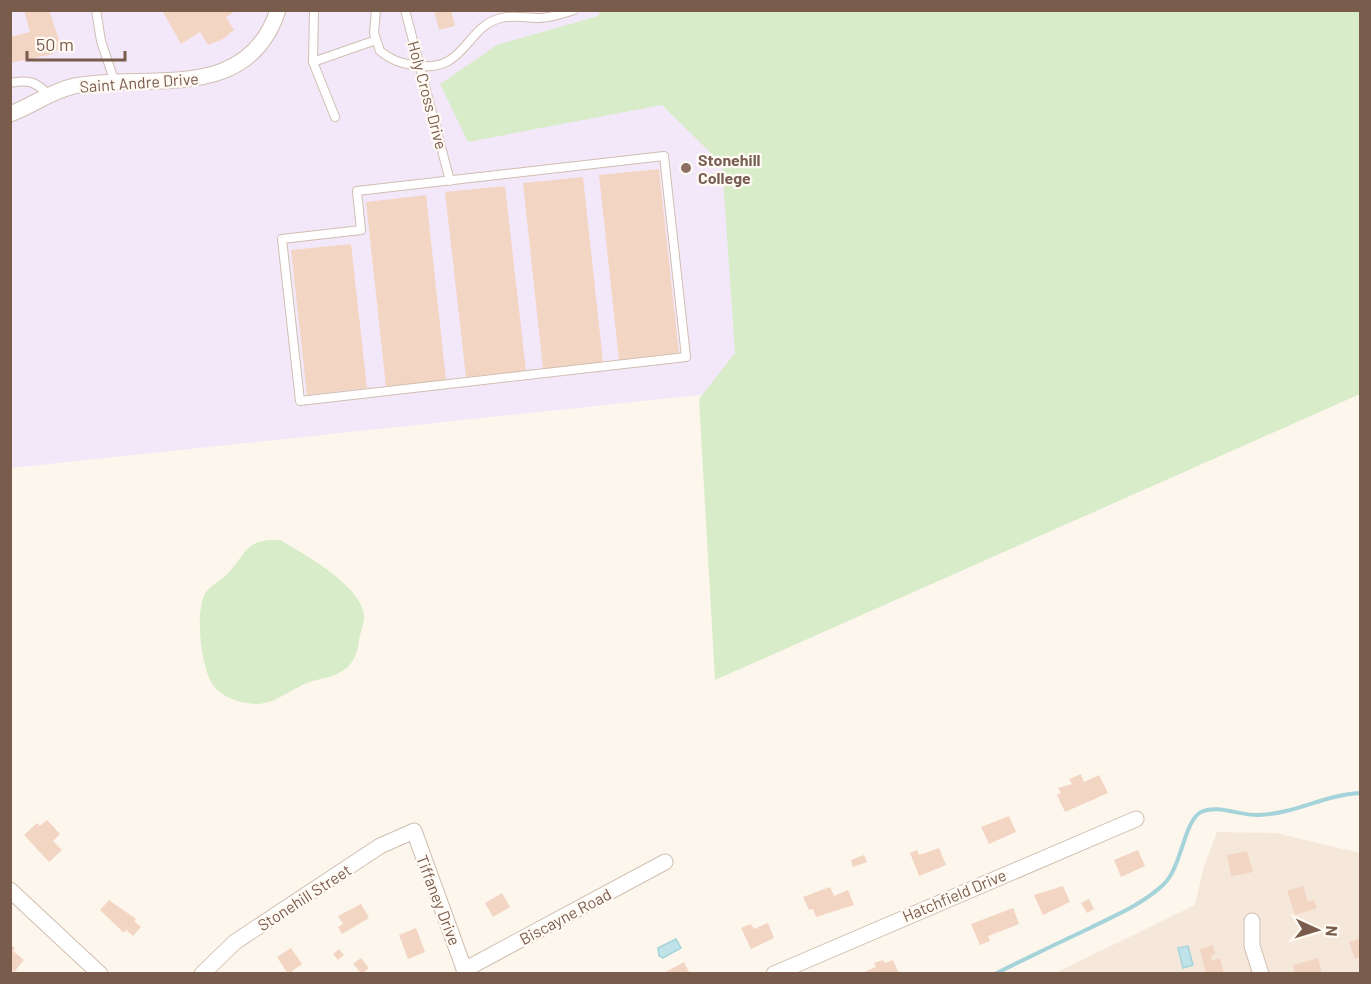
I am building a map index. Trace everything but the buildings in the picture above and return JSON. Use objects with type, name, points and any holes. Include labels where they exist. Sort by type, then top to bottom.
[{"type":"street","name":"Saint Andre Drive","points":[[10,114],[74,86],[185,79],[225,71],[249,56],[263,42],[278,10]]},
{"type":"street","name":"Hatchfield Drive","points":[[774,974],[1136,819]]},
{"type":"street","name":"Tiffaney Drive","points":[[414,831],[465,972]]},
{"type":"street","name":"Stonehill Street","points":[[202,974],[236,942],[380,846],[414,831]]},
{"type":"street","name":"Biscayne Road","points":[[465,972],[665,862]]},
{"type":"street","points":[[10,890],[100,974]]},
{"type":"street","points":[[1252,921],[1252,946],[1261,974]]},
{"type":"lane","points":[[96,10],[101,41],[115,83]]},
{"type":"lane","points":[[314,10],[313,62],[335,117]]},
{"type":"lane","points":[[376,10],[374,33],[380,51],[390,59],[421,67],[446,63],[468,46],[476,34],[500,18],[549,18],[574,10]]},
{"type":"lane","name":"Holy Cross Drive","points":[[405,10],[450,181]]},
{"type":"lane","points":[[313,62],[376,40]]},
{"type":"lane","points":[[10,83],[24,80],[35,81],[49,95]]},
{"type":"lane","points":[[664,156],[686,357],[300,401],[282,239],[361,230],[357,191],[450,181],[664,156]]},
{"type":"shaded area","name":"Stonehill College","points":[[10,11],[1360,11],[1360,325],[11,468]]},
{"type":"shaded area","points":[[1217,832],[1276,833],[1360,853],[1360,973],[1053,974],[1195,905],[1204,866]]},
{"type":"green space","points":[[601,11],[1360,11],[1360,394],[715,680],[699,399],[735,353],[722,164],[662,105],[468,142],[440,84],[497,45],[598,16]]},
{"type":"green space","points":[[280,540],[303,553],[342,581],[360,603],[364,617],[357,650],[350,664],[340,673],[309,682],[266,703],[240,702],[217,690],[209,677],[200,639],[202,600],[206,592],[227,574],[250,547],[261,541]]},
{"type":"water","points":[[676,939],[681,948],[663,958],[659,956],[658,948]]},
{"type":"water","points":[[1188,946],[1193,965],[1183,968],[1178,948]]},
{"type":"waterway","points":[[995,974],[1119,914],[1156,891],[1170,876],[1191,825],[1201,812],[1215,809],[1252,815],[1272,814],[1334,797],[1360,793]]},
{"type":"place","name":"Stonehill College","points":[[686,168]]}]
